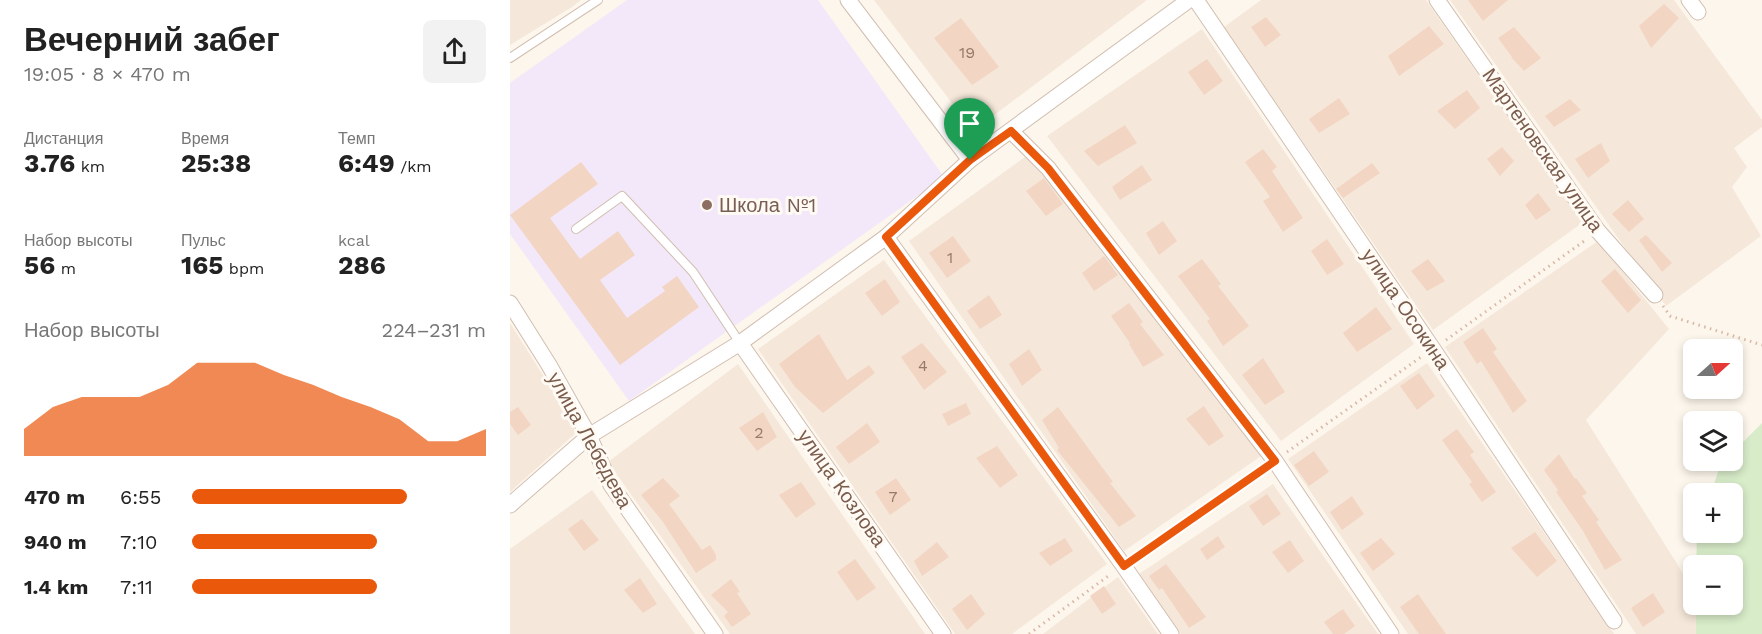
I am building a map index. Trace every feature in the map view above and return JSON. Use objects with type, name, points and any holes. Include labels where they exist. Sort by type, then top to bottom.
[{"type":"street","points":[[848,0],[970,160]]},
{"type":"street","points":[[510,505],[589,436],[740,343],[886,237],[970,160],[1190,0]]},
{"type":"street","name":"улица Осокина","points":[[1196,0],[1614,621]]},
{"type":"street","name":"Мартеновская улица","points":[[1437,0],[1598,231],[1655,295]]},
{"type":"street","points":[[1011,131],[1048,168],[1275,461],[1391,634]]},
{"type":"street","points":[[886,237],[1171,634]]},
{"type":"street","name":"улица Лебедева","points":[[510,303],[549,365],[589,436],[611,485],[715,634]]},
{"type":"street","name":"улица Козлова","points":[[740,343],[943,634]]},
{"type":"lane","points":[[510,58],[598,0]]},
{"type":"lane","points":[[576,229],[622,196],[693,272],[740,343]]},
{"type":"path","points":[[1029,634],[1598,231]]},
{"type":"path","points":[[1655,295],[1670,316],[1762,345]]},
{"type":"shaded area","points":[[510,0],[581,0],[510,45]]},
{"type":"shaded area","name":"Школа №1","points":[[627,0],[818,0],[944,177],[629,401],[510,234],[510,83]]},
{"type":"shaded area","points":[[874,0],[1147,0],[973,131]]},
{"type":"shaded area","points":[[1261,0],[1426,0],[1582,223],[1433,330],[1224,27]]},
{"type":"shaded area","points":[[1450,0],[1674,0],[1762,120],[1762,127],[1734,148],[1747,167],[1732,187],[1761,236],[1666,306]]},
{"type":"shaded area","points":[[1202,29],[1414,344],[1281,441],[1047,136]]},
{"type":"shaded area","points":[[1029,154],[1264,454],[1124,551],[909,241]]},
{"type":"shaded area","points":[[1598,241],[1669,329],[1586,420],[1683,574],[1683,615],[1707,615],[1718,634],[1636,634],[1445,347]]},
{"type":"shaded area","points":[[884,260],[1107,564],[1012,634],[955,634],[758,349]]},
{"type":"shaded area","points":[[510,323],[578,431],[510,492]]},
{"type":"shaded area","points":[[1427,363],[1614,634],[1408,634],[1288,459]]},
{"type":"shaded area","points":[[738,364],[925,634],[730,634],[608,462]]},
{"type":"shaded area","points":[[1273,484],[1378,634],[1181,634],[1139,574]]},
{"type":"shaded area","points":[[592,490],[695,634],[510,634],[510,549]]},
{"type":"shaded area","points":[[1118,577],[1158,634],[1043,634]]},
{"type":"green space","points":[[1762,423],[1762,634],[1696,634],[1696,615],[1743,615],[1743,555],[1696,555],[1697,543],[1743,543],[1743,483],[1714,483],[1718,471],[1743,471],[1743,442]]},
{"type":"building","points":[[1468,0],[1508,0],[1483,21]]},
{"type":"building","points":[[1664,4],[1679,18],[1651,48],[1639,26]]},
{"type":"building","points":[[1266,17],[1281,35],[1265,47],[1251,27]]},
{"type":"building","points":[[961,18],[999,67],[972,85],[934,38]]},
{"type":"building","points":[[1429,26],[1444,44],[1399,76],[1388,56]]},
{"type":"building","points":[[1514,27],[1541,58],[1524,71],[1498,38]]},
{"type":"building","points":[[1207,59],[1223,81],[1204,95],[1188,72]]},
{"type":"building","points":[[1467,90],[1480,108],[1455,129],[1437,111]]},
{"type":"building","points":[[1339,98],[1350,114],[1319,133],[1309,119]]},
{"type":"building","points":[[1570,99],[1581,110],[1554,127],[1545,116]]},
{"type":"building","points":[[1125,125],[1137,143],[1098,166],[1084,151]]},
{"type":"building","points":[[1601,143],[1610,161],[1588,178],[1575,159]]},
{"type":"building","points":[[1502,147],[1514,161],[1500,176],[1487,159]]},
{"type":"building","points":[[1263,149],[1277,167],[1272,171],[1303,218],[1283,232],[1263,201],[1270,197],[1245,162]]},
{"type":"building","points":[[581,162],[598,184],[550,218],[580,259],[618,231],[635,255],[600,280],[627,318],[665,291],[662,287],[677,276],[699,307],[620,365],[510,215]]},
{"type":"building","points":[[1372,163],[1380,173],[1343,198],[1336,189]]},
{"type":"building","points":[[1142,165],[1152,180],[1120,200],[1112,187]]},
{"type":"building","points":[[1044,178],[1063,204],[1046,216],[1026,191]]},
{"type":"building","points":[[1538,193],[1551,210],[1536,220],[1525,205]]},
{"type":"building","points":[[1628,200],[1644,219],[1629,232],[1612,214]]},
{"type":"building","points":[[1163,221],[1177,241],[1159,255],[1146,233]]},
{"type":"building","points":[[1646,235],[1672,263],[1662,272],[1639,240]]},
{"type":"building","points":[[953,236],[971,261],[947,278],[929,253]]},
{"type":"building","points":[[1327,239],[1344,264],[1327,275],[1311,251]]},
{"type":"building","points":[[1104,256],[1118,275],[1094,291],[1082,273]]},
{"type":"building","points":[[1202,259],[1221,284],[1218,286],[1249,326],[1223,346],[1207,321],[1210,319],[1178,276]]},
{"type":"building","points":[[1428,259],[1445,281],[1427,291],[1411,271]]},
{"type":"building","points":[[1615,269],[1641,300],[1628,313],[1601,281]]},
{"type":"building","points":[[885,279],[900,302],[882,316],[865,293]]},
{"type":"building","points":[[989,295],[1002,315],[980,329],[967,311]]},
{"type":"building","points":[[1129,303],[1143,322],[1140,324],[1164,355],[1143,367],[1111,316]]},
{"type":"building","points":[[1376,307],[1392,329],[1357,352],[1343,333]]},
{"type":"building","points":[[1483,328],[1497,349],[1493,352],[1527,401],[1513,413],[1481,361],[1477,364],[1463,342]]},
{"type":"building","points":[[819,334],[847,380],[869,365],[875,373],[823,413],[795,387],[779,364]]},
{"type":"building","points":[[922,343],[947,372],[924,390],[901,357]]},
{"type":"building","points":[[1029,349],[1042,370],[1022,386],[1009,364]]},
{"type":"building","points":[[1263,358],[1285,392],[1265,405],[1242,375]]},
{"type":"building","points":[[1419,373],[1435,396],[1417,410],[1400,386]]},
{"type":"building","points":[[966,403],[971,414],[948,426],[942,414]]},
{"type":"building","points":[[1204,406],[1224,436],[1209,446],[1186,419]]},
{"type":"building","points":[[518,407],[531,425],[518,435],[510,424],[510,412]]},
{"type":"building","points":[[1058,407],[1113,482],[1110,483],[1136,516],[1119,527],[1057,450],[1059,448],[1042,420]]},
{"type":"building","points":[[763,412],[777,437],[757,451],[739,428]]},
{"type":"building","points":[[867,423],[880,442],[849,464],[836,447]]},
{"type":"building","points":[[1457,429],[1474,452],[1470,455],[1496,492],[1482,502],[1469,484],[1472,482],[1442,440]]},
{"type":"building","points":[[997,446],[1018,475],[1000,488],[976,458]]},
{"type":"building","points":[[1314,451],[1329,472],[1309,486],[1294,465]]},
{"type":"building","points":[[1559,454],[1587,493],[1582,496],[1599,520],[1596,522],[1622,560],[1605,570],[1544,470]]},
{"type":"building","points":[[663,478],[680,496],[669,504],[702,550],[710,545],[716,555],[716,560],[696,573],[663,522],[641,495]]},
{"type":"building","points":[[896,478],[911,500],[890,515],[875,492]]},
{"type":"building","points":[[801,482],[816,504],[796,518],[779,495]]},
{"type":"building","points":[[1267,494],[1281,514],[1263,526],[1249,506]]},
{"type":"building","points":[[1352,496],[1364,514],[1342,530],[1330,512]]},
{"type":"building","points":[[582,519],[599,540],[584,551],[568,529]]},
{"type":"building","points":[[1535,532],[1557,561],[1537,577],[1511,548]]},
{"type":"building","points":[[1218,536],[1225,547],[1207,560],[1200,549]]},
{"type":"building","points":[[1065,538],[1073,551],[1050,566],[1039,553]]},
{"type":"building","points":[[1381,538],[1395,554],[1373,571],[1360,553]]},
{"type":"building","points":[[1290,540],[1304,561],[1288,573],[1272,552]]},
{"type":"building","points":[[937,542],[949,557],[922,576],[914,561]]},
{"type":"building","points":[[855,559],[876,588],[857,601],[837,572]]},
{"type":"building","points":[[1166,564],[1206,617],[1189,628],[1162,588],[1159,590],[1149,576]]},
{"type":"building","points":[[640,578],[657,604],[643,613],[624,590]]},
{"type":"building","points":[[731,579],[751,614],[732,627],[724,616],[728,612],[711,595]]},
{"type":"building","points":[[1104,586],[1116,604],[1102,614],[1090,596]]},
{"type":"building","points":[[1653,593],[1665,612],[1643,627],[1631,608]]},
{"type":"building","points":[[971,594],[985,614],[967,630],[952,609]]},
{"type":"building","points":[[1418,594],[1446,634],[1419,634],[1400,607]]},
{"type":"building","points":[[1343,609],[1355,626],[1344,634],[1333,634],[1324,622]]},
{"type":"place","name":"Школа №1","points":[[707,205]]},
{"type":"route","points":[[1011,131],[1048,168],[1275,461],[1124,566],[886,237],[970,160],[1011,131]]}]
